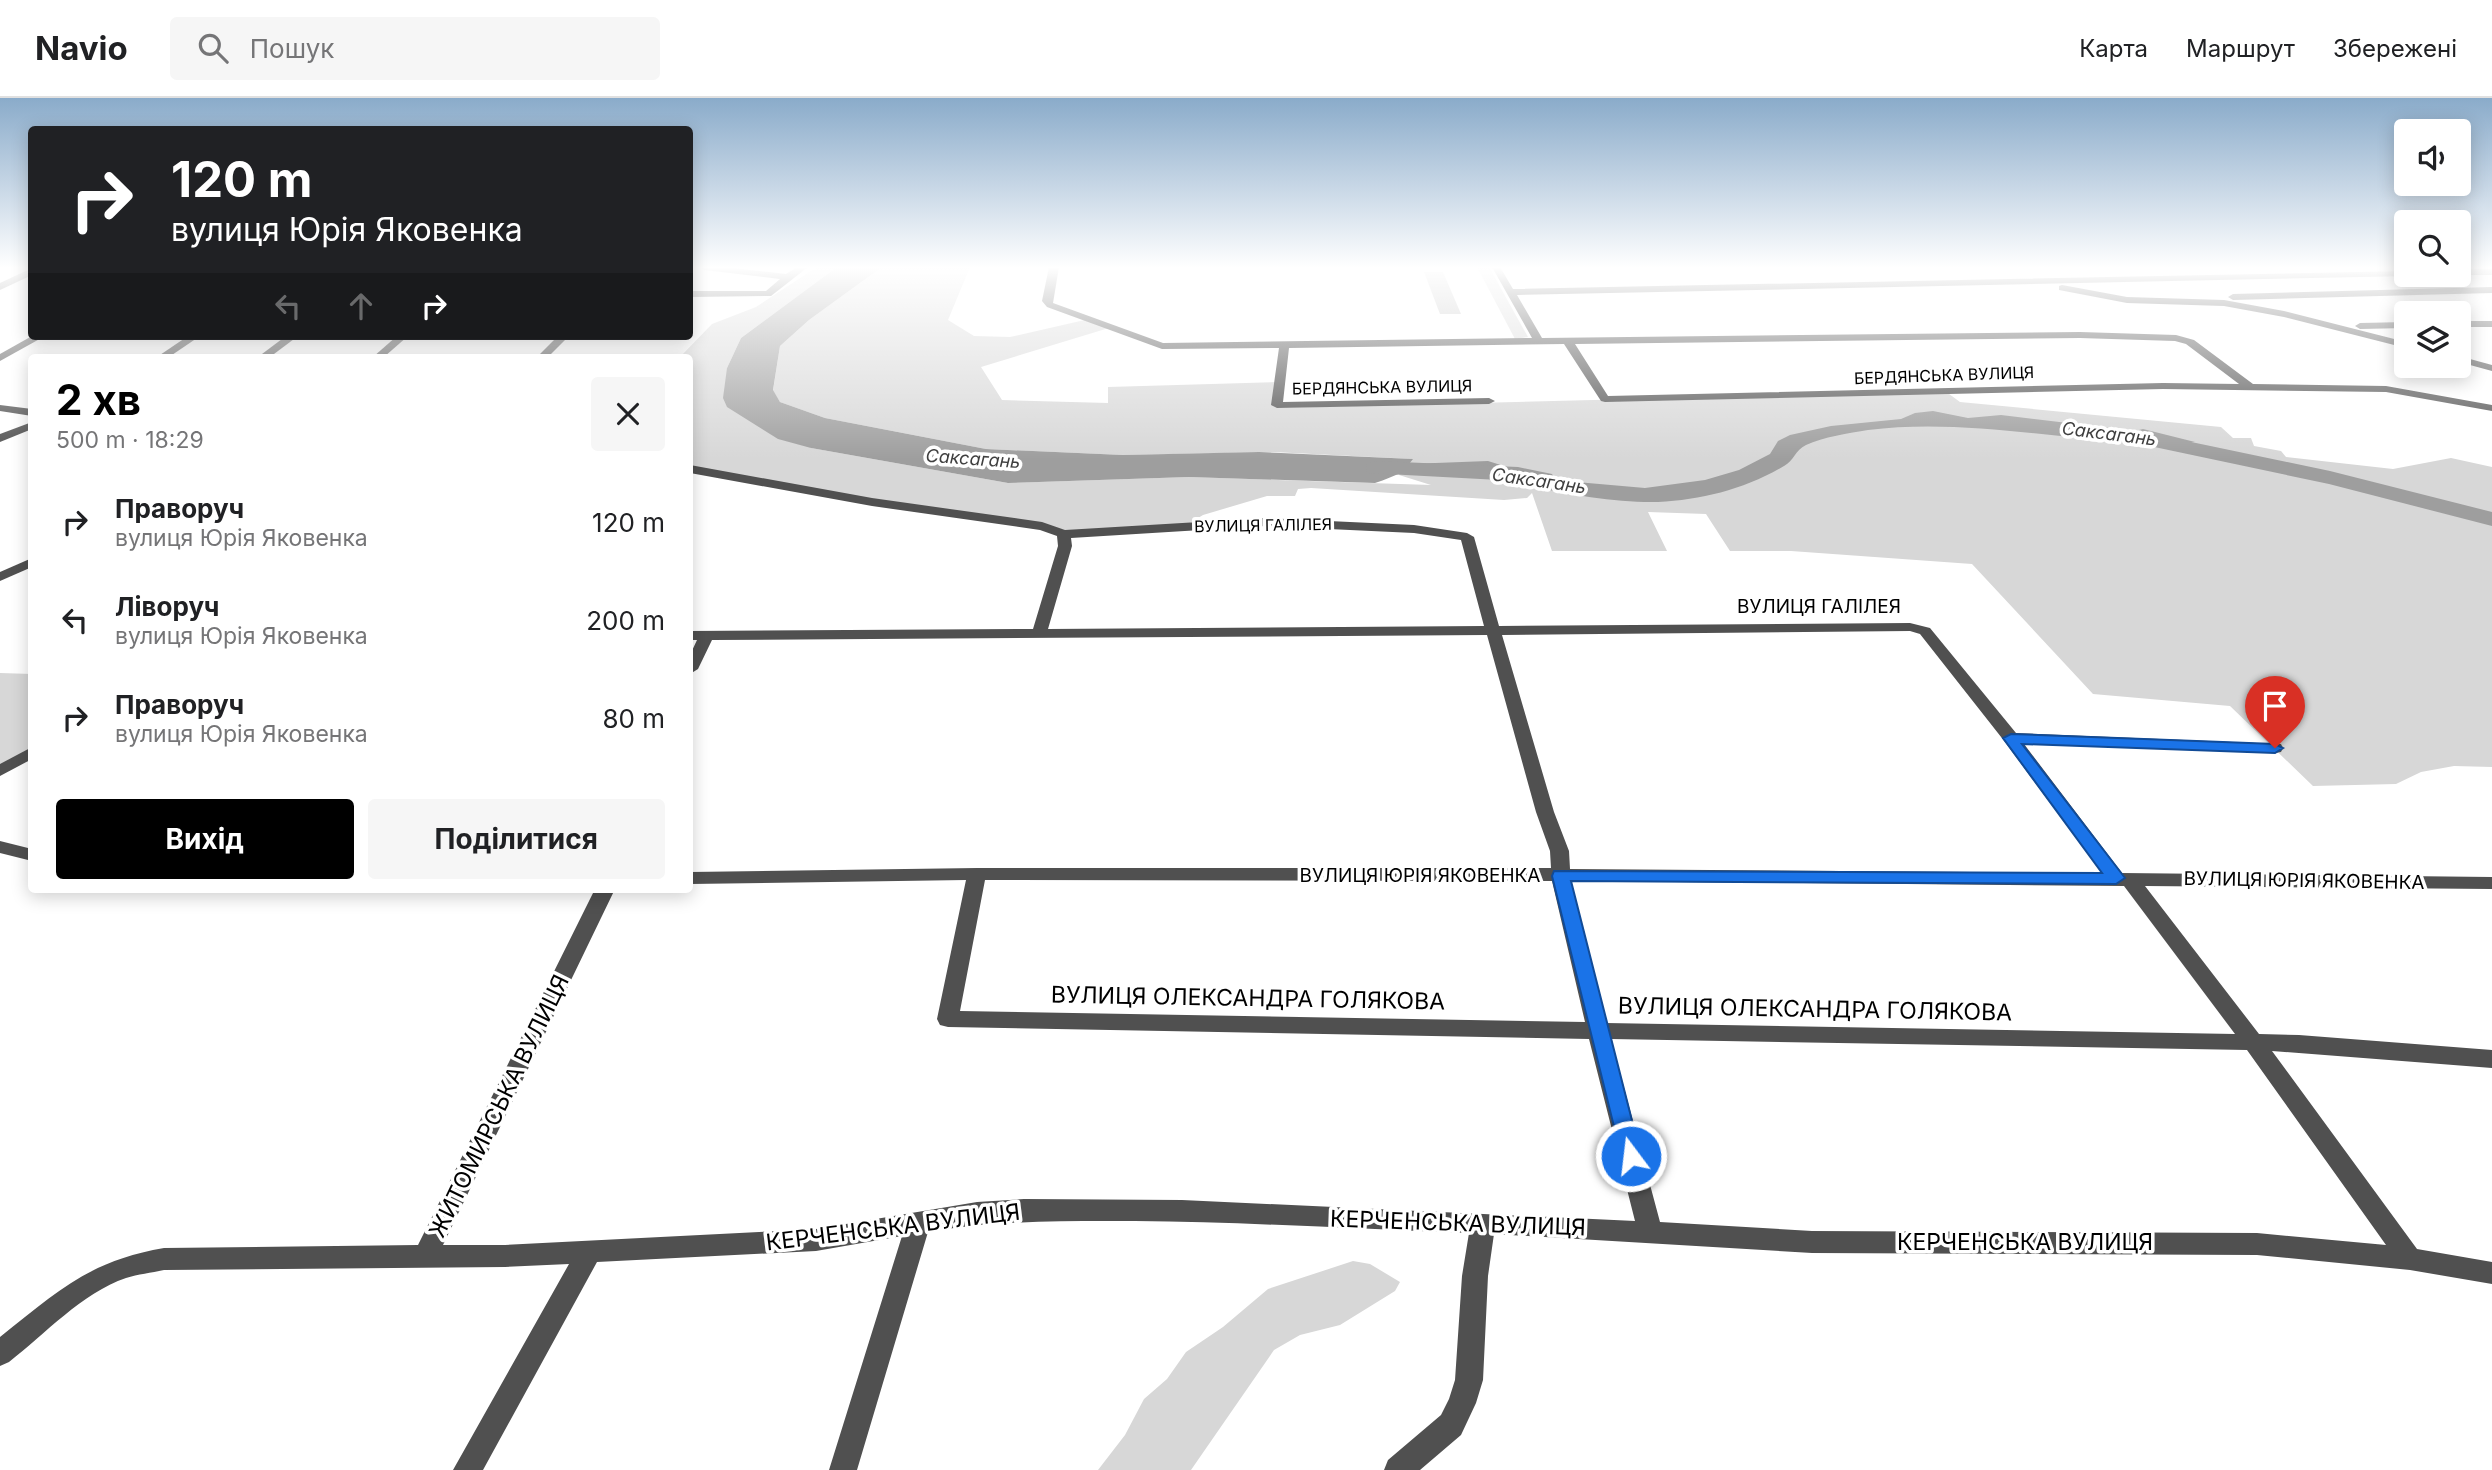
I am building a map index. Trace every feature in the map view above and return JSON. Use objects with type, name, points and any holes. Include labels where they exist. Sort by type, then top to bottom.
[{"type":"street","points":[[1122,331],[1162,345],[1284,346],[2080,335],[2176,338],[2190,342],[2250,387]]},
{"type":"street","points":[[1533,331],[1539,342]]},
{"type":"street","points":[[2357,331],[2394,342]]},
{"type":"street","points":[[0,358],[33,340]]},
{"type":"street","points":[[167,354],[189,340]]},
{"type":"street","points":[[267,354],[287,340]]},
{"type":"street","points":[[382,354],[398,340]]},
{"type":"street","points":[[545,354],[560,340]]},
{"type":"street","name":"БЕРДЯНСЬКА ВУЛИЦЯ","points":[[1568,342],[1605,399],[2109,387],[2250,387],[2386,389],[2492,408]]},
{"type":"street","name":"БЕРДЯНСЬКА ВУЛИЦЯ","points":[[1284,346],[1277,405],[1489,401]]},
{"type":"street","points":[[2471,362],[2492,368]]},
{"type":"street","points":[[0,408],[28,412]]},
{"type":"street","points":[[0,438],[28,427]]},
{"type":"street","points":[[693,470],[872,502],[1042,526],[1064,534],[1065,546],[1040,632]]},
{"type":"street","name":"ВУЛИЦЯ ГАЛІЛЕЯ","points":[[1064,534],[1266,522],[1413,529],[1467,537],[1535,780],[1547,819],[1559,842],[1563,858],[1560,876],[1650,1231]]},
{"type":"street","points":[[0,577],[28,564]]},
{"type":"street","name":"ВУЛИЦЯ ГАЛІЛЕЯ","points":[[693,636],[1910,627],[1925,631],[2011,738]]},
{"type":"street","points":[[693,663],[707,636]]},
{"type":"street","points":[[2011,738],[2275,748]]},
{"type":"street","points":[[2011,738],[2254,1043],[2410,1259]]},
{"type":"street","points":[[0,771],[28,754]]},
{"type":"street","points":[[0,847],[28,855]]},
{"type":"street","points":[[693,878],[977,874]]},
{"type":"street","name":"ВУЛИЦЯ ЮРІЯ ЯКОВЕНКА","points":[[977,874],[2492,883]]},
{"type":"street","name":"ВУЛИЦЯ ОЛЕКСАНДРА ГОЛЯКОВА","points":[[977,874],[948,1019],[2300,1043],[2492,1059]]},
{"type":"street","name":"ЖИТОМИРСЬКА ВУЛИЦЯ","points":[[0,1353],[96,1280],[118,1269],[142,1263],[164,1259],[425,1256],[603,893]]},
{"type":"street","name":"КЕРЧЕНСЬКА ВУЛИЦЯ","points":[[425,1256],[505,1256],[816,1240],[919,1222],[1024,1210],[1182,1211],[1650,1231],[1812,1242],[2256,1244],[2410,1259],[2492,1273]]},
{"type":"street","points":[[843,1470],[919,1222]]},
{"type":"street","points":[[1398,1470],[1451,1425],[1462,1403],[1469,1380],[1476,1262],[1483,1223]]},
{"type":"street","points":[[467,1470],[589,1252]]},
{"type":"shaded area","points":[[705,331],[750,331],[741,338],[727,368],[811,448],[1008,483],[1189,477],[1431,485],[1399,475],[1412,459],[1273,452],[1123,455],[986,449],[825,418],[780,402],[773,391],[780,346],[797,331],[966,331],[974,336],[1010,337],[1036,331],[1099,331],[981,367],[1002,400],[1108,403],[1108,387],[1280,382],[1277,408],[1945,391],[1960,402],[2221,427],[2233,438],[2251,438],[2254,446],[2281,451],[2286,457],[2393,469],[2451,458],[2492,467],[2492,767],[2454,766],[2421,772],[2396,784],[2313,786],[2230,706],[2093,694],[1972,564],[1791,551],[1730,551],[1706,514],[1648,512],[1667,551],[1552,551],[1532,493],[1527,498],[1504,500],[1311,488],[1298,489],[1295,496],[1267,496],[1203,515],[1185,526],[1077,532],[693,469],[693,354],[683,354]]},
{"type":"shaded area","points":[[1511,331],[1525,331],[1528,337],[1515,339]]},
{"type":"shaded area","points":[[0,673],[28,674],[28,754],[0,771]]},
{"type":"shaded area","points":[[1353,1261],[1370,1264],[1400,1282],[1395,1291],[1340,1325],[1300,1335],[1274,1350],[1191,1470],[1098,1470],[1125,1435],[1144,1399],[1167,1379],[1186,1352],[1223,1327],[1268,1289]]},
{"type":"water","points":[[750,331],[797,331],[780,346],[773,390],[780,402],[825,418],[986,449],[1123,455],[1259,452],[1413,459],[1409,464],[1488,461],[1529,474],[1565,481],[1645,488],[1705,480],[1739,470],[1770,454],[1778,441],[1790,435],[1831,426],[1901,419],[1915,413],[1933,411],[1968,418],[2001,415],[2135,431],[2143,429],[2195,442],[2113,441],[1950,427],[1868,430],[1806,445],[1784,466],[1739,487],[1691,499],[1658,502],[1611,500],[1562,492],[1527,485],[1493,469],[1462,466],[1412,470],[1375,483],[1189,477],[1008,483],[811,448],[778,439],[727,407],[723,398],[727,368],[741,338]]},
{"type":"waterway","name":"Саксагань","points":[[2134,436],[2330,478],[2492,519]]},
{"type":"waterway","name":"Саксагань","points":[[1376,468],[1518,474],[1544,479]]},
{"type":"route","points":[[1631,1156],[1560,876],[2116,878],[2011,738],[2275,748]]}]
